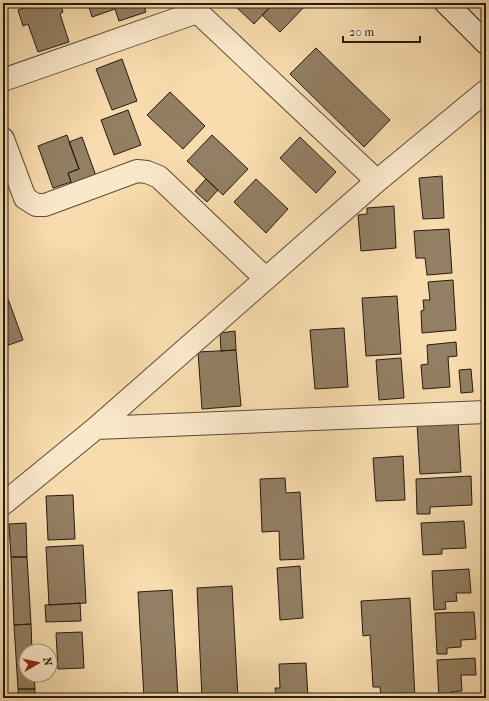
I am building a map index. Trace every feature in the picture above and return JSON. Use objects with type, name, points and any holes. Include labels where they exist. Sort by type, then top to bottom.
[{"type":"street","points":[[446,3],[486,43]]},
{"type":"street","points":[[3,80],[193,7],[377,181]]},
{"type":"street","points":[[3,504],[96,428],[377,181],[486,91]]},
{"type":"street","points":[[3,139],[25,198],[36,205],[45,205],[137,171],[147,172],[159,177],[265,278]]},
{"type":"street","points":[[96,428],[486,412]]},
{"type":"building","points":[[38,3],[60,3],[63,12],[60,14],[69,42],[38,52],[28,24],[23,26],[18,10]]},
{"type":"building","points":[[88,3],[143,3],[146,12],[119,21],[115,9],[92,17]]},
{"type":"building","points":[[232,3],[274,3],[254,24]]},
{"type":"building","points":[[274,3],[308,3],[280,32],[262,15]]},
{"type":"building","points":[[316,48],[390,120],[364,147],[290,74]]},
{"type":"building","points":[[122,59],[137,101],[112,110],[96,69]]},
{"type":"building","points":[[170,92],[205,126],[183,149],[147,115]]},
{"type":"building","points":[[128,110],[141,145],[114,155],[101,120]]},
{"type":"building","points":[[67,135],[79,169],[68,173],[71,182],[53,188],[38,146]]},
{"type":"building","points":[[212,135],[248,169],[223,195],[187,161]]},
{"type":"building","points":[[82,137],[96,176],[72,185],[68,173],[79,169],[69,142]]},
{"type":"building","points":[[300,137],[336,172],[316,193],[280,158]]},
{"type":"building","points":[[442,176],[444,218],[423,219],[419,178]]},
{"type":"building","points":[[206,179],[218,190],[207,202],[195,191]]},
{"type":"building","points":[[256,179],[288,209],[266,233],[234,202]]},
{"type":"building","points":[[394,206],[396,248],[361,251],[358,215],[367,214],[367,208]]},
{"type":"building","points":[[449,229],[452,273],[427,275],[425,258],[416,258],[414,231]]},
{"type":"building","points":[[453,280],[456,330],[422,333],[421,311],[424,310],[423,300],[430,300],[428,282]]},
{"type":"building","points":[[397,296],[401,354],[366,356],[362,298]]},
{"type":"building","points":[[8,299],[23,340],[3,347],[3,301]]},
{"type":"building","points":[[344,328],[348,387],[315,389],[310,330]]},
{"type":"building","points":[[235,331],[236,350],[221,351],[220,333]]},
{"type":"building","points":[[456,342],[457,356],[448,357],[450,387],[423,389],[421,365],[428,364],[427,345]]},
{"type":"building","points":[[236,350],[241,406],[202,409],[198,352]]},
{"type":"building","points":[[401,358],[404,398],[379,400],[376,360]]},
{"type":"building","points":[[471,369],[473,392],[461,393],[459,370]]},
{"type":"building","points":[[484,372],[486,372],[485,399]]},
{"type":"building","points":[[458,422],[461,472],[420,474],[417,424]]},
{"type":"building","points":[[403,456],[405,500],[376,501],[373,458]]},
{"type":"building","points":[[471,476],[472,505],[430,507],[430,514],[417,514],[416,479]]},
{"type":"building","points":[[285,478],[286,493],[300,492],[304,559],[280,560],[279,531],[262,532],[260,479]]},
{"type":"building","points":[[73,495],[75,539],[48,540],[46,496]]},
{"type":"building","points":[[464,521],[466,548],[442,549],[442,554],[423,555],[421,523]]},
{"type":"building","points":[[26,523],[27,557],[11,557],[9,524]]},
{"type":"building","points":[[83,545],[86,603],[49,605],[46,547]]},
{"type":"building","points":[[11,557],[27,557],[31,624],[14,625]]},
{"type":"building","points":[[300,566],[303,618],[280,620],[277,568]]},
{"type":"building","points":[[469,569],[471,593],[456,593],[457,601],[445,602],[446,609],[434,610],[432,571]]},
{"type":"building","points":[[232,586],[238,698],[202,698],[197,588]]},
{"type":"building","points":[[172,590],[178,698],[144,698],[138,592]]},
{"type":"building","points":[[410,598],[415,698],[381,698],[380,687],[373,687],[370,635],[363,636],[361,601]]},
{"type":"building","points":[[80,603],[81,621],[46,622],[45,605]]},
{"type":"building","points":[[474,612],[476,639],[461,640],[461,647],[447,648],[447,654],[437,654],[435,613]]},
{"type":"building","points":[[31,624],[32,643],[18,643],[18,683],[35,683],[35,689],[18,689],[14,625]]},
{"type":"building","points":[[82,632],[84,668],[58,669],[58,643],[57,643],[56,633]]},
{"type":"building","points":[[475,658],[476,675],[461,675],[462,691],[451,692],[452,698],[439,698],[437,660]]},
{"type":"building","points":[[306,663],[308,698],[276,698],[275,688],[280,688],[279,664]]},
{"type":"building","points":[[18,689],[35,689],[35,698],[18,698]]},
{"type":"building","points":[[128,693],[128,698],[95,698],[95,695]]}]
